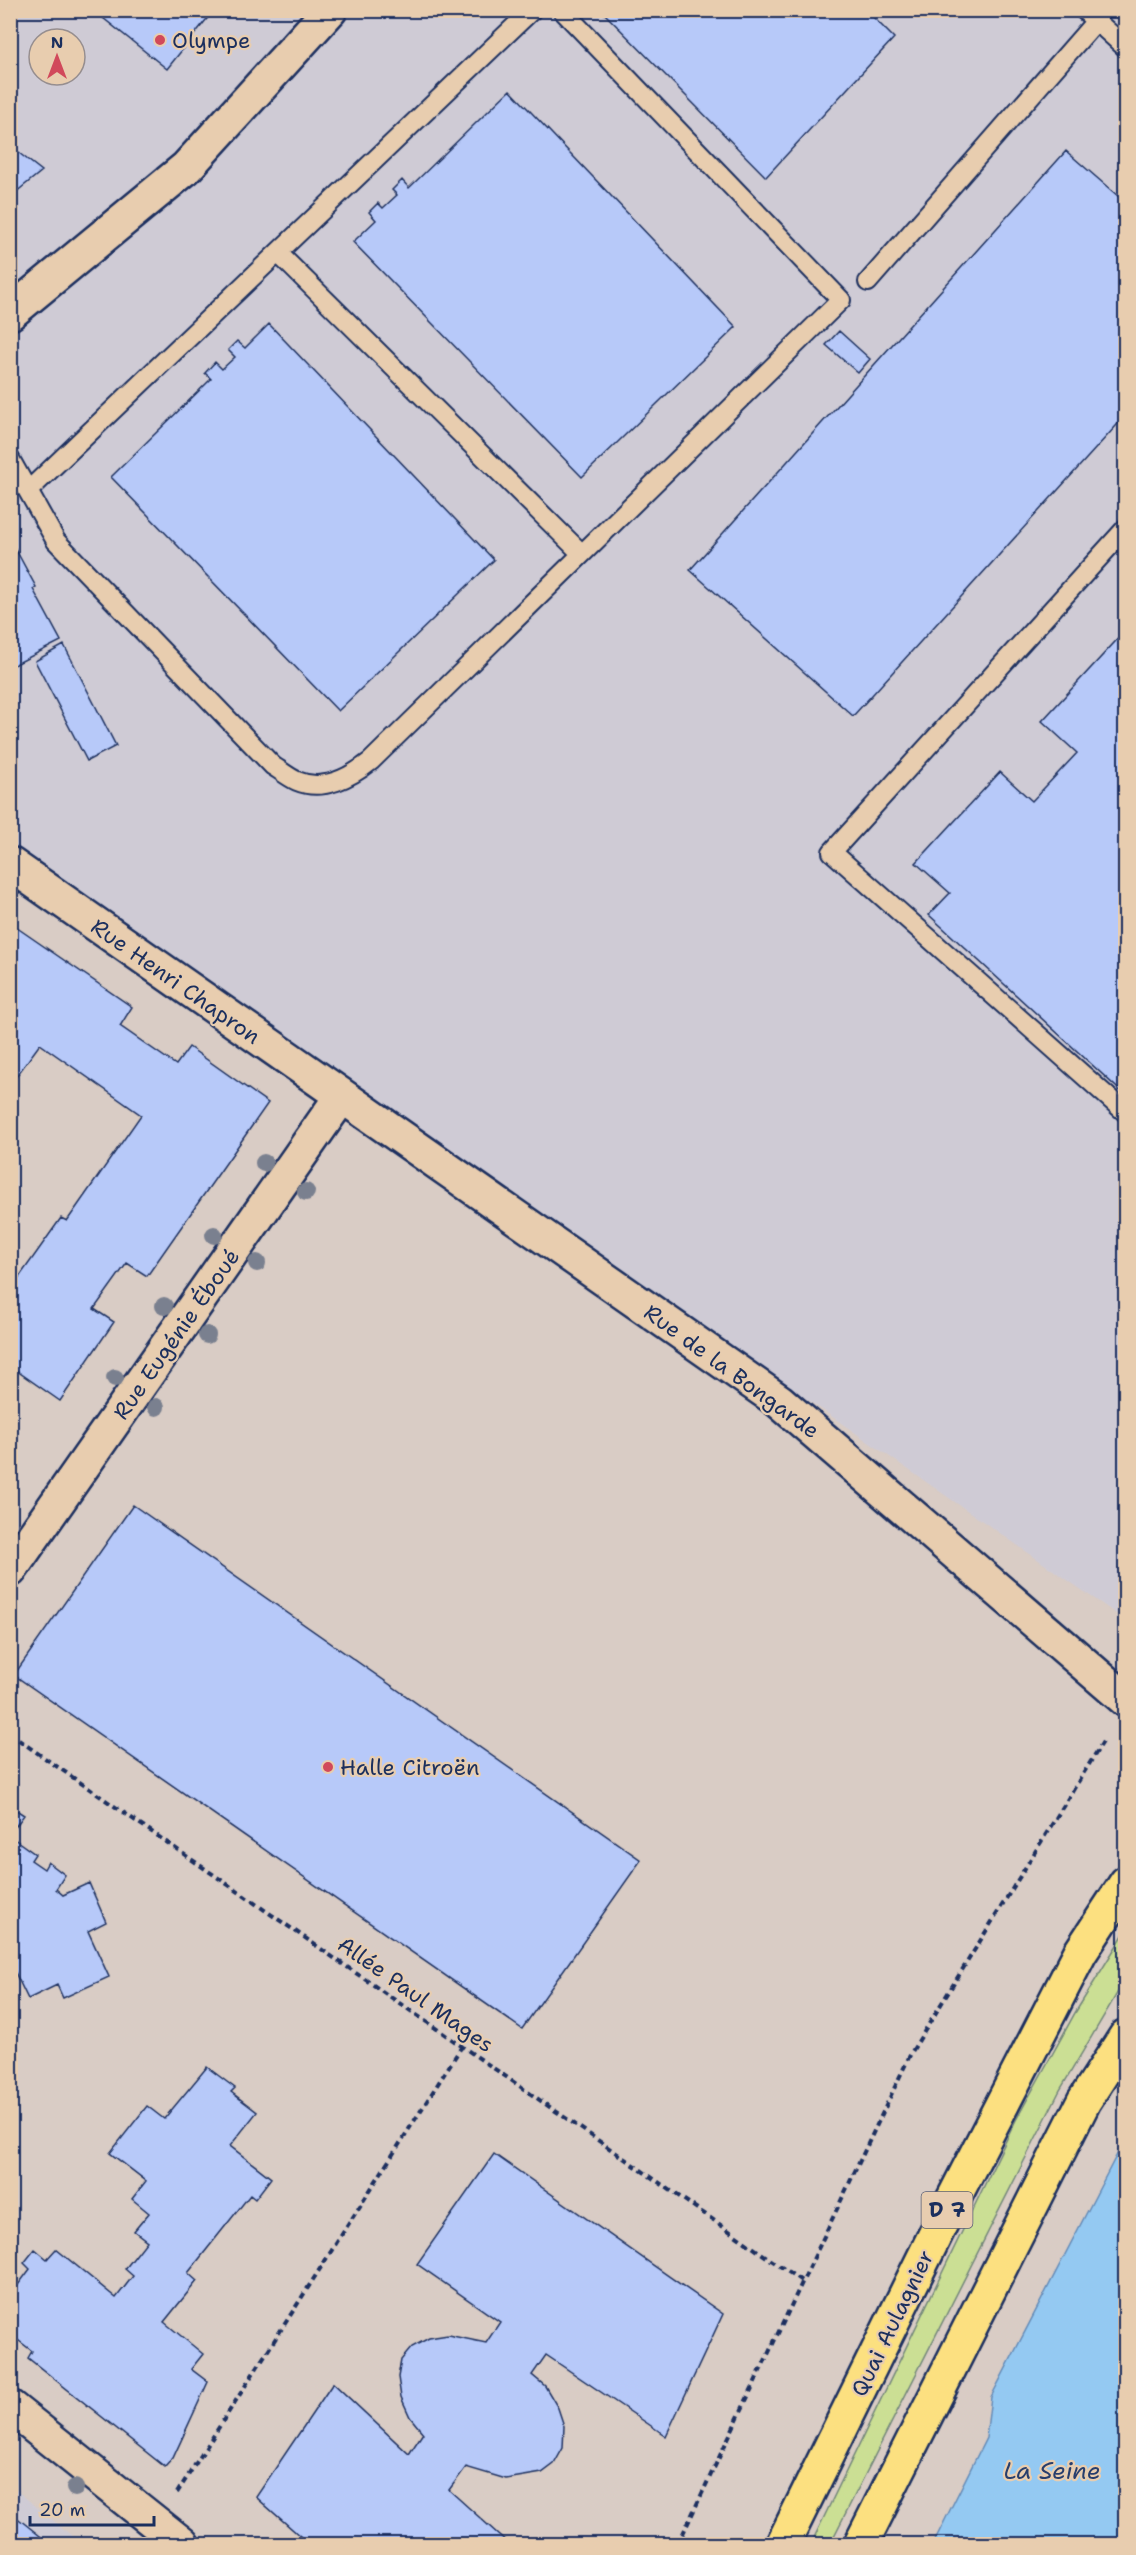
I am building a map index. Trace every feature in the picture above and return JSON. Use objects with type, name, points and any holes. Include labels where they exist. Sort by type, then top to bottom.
[{"type":"main road","name":"Quai Aulagnier","points":[[783,2544],[941,2223],[1080,1953],[1125,1883]]},
{"type":"main road","points":[[861,2544],[1084,2101],[1125,2036]]},
{"type":"street","points":[[10,313],[186,168],[330,10]]},
{"type":"street","name":"Rue Henri Chapron","points":[[10,864],[341,1097]]},
{"type":"street","name":"Rue Eugénie Éboué","points":[[10,1570],[341,1097]]},
{"type":"street","name":"Rue de la Bongarde","points":[[341,1097],[779,1401],[1125,1700]]},
{"type":"street","points":[[10,2407],[174,2539]]},
{"type":"lane","points":[[28,491],[532,10]]},
{"type":"lane","points":[[10,459],[56,541],[273,766],[298,782],[327,784],[352,776],[371,762],[841,300],[562,10]]},
{"type":"lane","points":[[868,282],[1090,16],[1125,48]]},
{"type":"lane","points":[[279,253],[582,555]]},
{"type":"lane","points":[[1124,531],[832,852],[1125,1113]]},
{"type":"path","name":"Allée Paul Mages","points":[[10,1734],[803,2282]]},
{"type":"path","points":[[678,2544],[911,2053],[1104,1740]]},
{"type":"path","points":[[174,2539],[462,2046]]},
{"type":"shaded area","points":[[11,11],[1125,11],[1125,1620],[11,847]]},
{"type":"shaded area","points":[[11,2486],[82,2544],[11,2544]]},
{"type":"green space","points":[[1125,1932],[1125,1980],[1060,2090],[830,2544],[811,2544],[1016,2120],[1075,2013]]},
{"type":"water","name":"La Seine","points":[[1125,2139],[1125,2544],[933,2544],[986,2438],[991,2397]]},
{"type":"building","name":"Olympe","points":[[93,10],[214,10],[167,69]]},
{"type":"building","points":[[601,10],[866,10],[894,38],[766,177]]},
{"type":"building","points":[[510,90],[736,327],[582,477],[353,242],[376,220],[369,212],[378,203],[383,208],[397,195],[392,190],[402,180],[409,188]]},
{"type":"building","points":[[10,146],[42,171],[10,197]]},
{"type":"building","points":[[1066,151],[1126,203],[1126,415],[853,716],[690,570]]},
{"type":"building","points":[[269,324],[494,560],[338,711],[111,477],[211,379],[205,373],[215,362],[222,369],[235,357],[228,350],[237,341],[245,348]]},
{"type":"building","points":[[839,331],[870,359],[858,373],[826,345]]},
{"type":"building","points":[[10,539],[61,641],[10,667]]},
{"type":"building","points":[[1126,630],[1126,1096],[929,915],[950,893],[916,863],[1000,772],[1032,801],[1077,753],[1042,721]]},
{"type":"building","points":[[64,645],[116,746],[87,761],[35,661]]},
{"type":"building","points":[[10,923],[132,1007],[120,1026],[176,1065],[189,1047],[268,1103],[147,1276],[127,1263],[94,1309],[114,1322],[60,1401],[10,1366],[10,1290],[61,1218],[67,1221],[141,1115],[40,1044],[10,1085]]},
{"type":"building","name":"Halle Citroën","points":[[133,1505],[641,1860],[522,2029],[14,1675]]},
{"type":"building","points":[[10,1806],[24,1815],[10,1834]]},
{"type":"building","points":[[10,1836],[35,1854],[31,1860],[44,1869],[48,1862],[65,1875],[56,1889],[63,1895],[89,1883],[106,1922],[88,1931],[109,1977],[63,1998],[57,1985],[28,1999],[10,1962]]},
{"type":"building","points":[[207,2067],[235,2088],[231,2092],[257,2112],[230,2146],[271,2178],[255,2199],[250,2195],[188,2273],[197,2281],[164,2322],[203,2354],[191,2369],[208,2382],[173,2458],[165,2467],[28,2358],[32,2351],[10,2334],[10,2279],[18,2285],[30,2269],[24,2263],[35,2249],[47,2259],[56,2249],[116,2298],[133,2276],[125,2269],[147,2241],[134,2231],[149,2213],[132,2199],[146,2181],[110,2153],[147,2106],[164,2119]]},
{"type":"building","points":[[494,2154],[723,2314],[666,2436],[546,2355],[532,2375],[545,2386],[558,2408],[564,2426],[563,2448],[554,2464],[542,2473],[506,2479],[466,2467],[449,2490],[509,2544],[309,2544],[256,2497],[333,2383],[409,2454],[423,2433],[410,2417],[401,2397],[398,2377],[401,2360],[412,2347],[429,2338],[448,2335],[486,2343],[500,2322],[417,2264]]},
{"type":"building","points":[[10,2512],[50,2544],[10,2544]]},
{"type":"place","name":"Olympe","points":[[160,40]]},
{"type":"place","name":"Halle Citroën","points":[[328,1767]]}]
